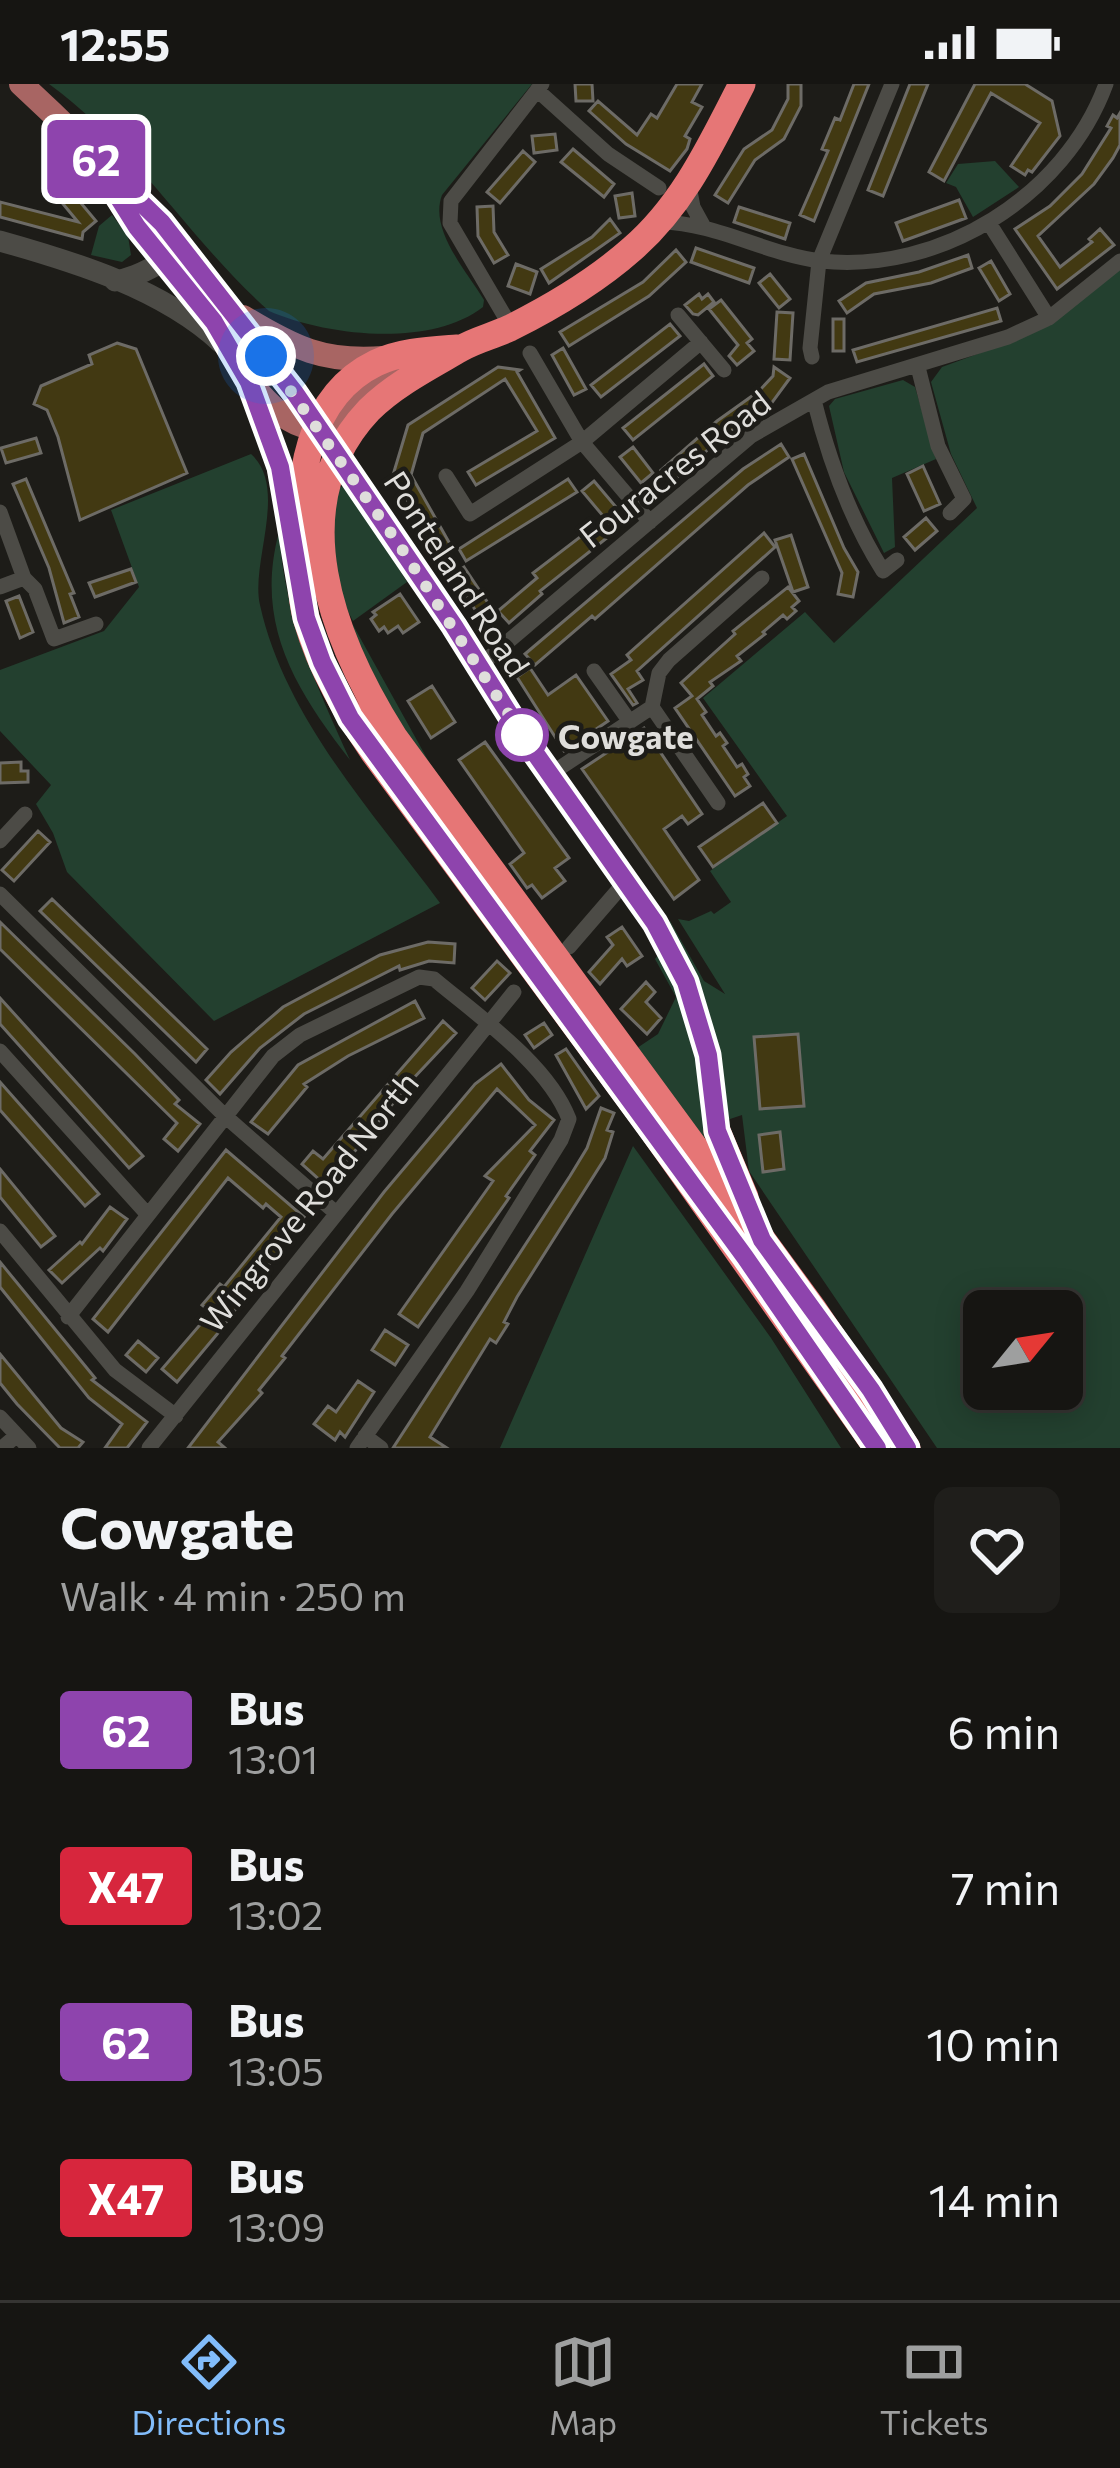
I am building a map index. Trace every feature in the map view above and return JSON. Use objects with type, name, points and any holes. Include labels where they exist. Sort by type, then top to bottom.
[{"type":"highway","name":"Ponteland Road","points":[[337,457],[370,409],[392,391],[592,279],[661,222],[688,186],[742,84]]},
{"type":"highway","name":"Ponteland Road","points":[[387,358],[462,348]]},
{"type":"highway","points":[[387,358],[353,378],[317,427],[300,479],[302,599],[322,662],[362,735],[662,1142],[877,1448]]},
{"type":"highway","points":[[337,457],[323,503],[322,553],[344,645],[364,687],[432,791],[871,1390],[907,1448]]},
{"type":"highway","points":[[717,1131],[762,1240]]},
{"type":"main road","points":[[20,84],[154,214],[178,265],[235,356],[280,467],[302,599]]},
{"type":"main road","points":[[0,241],[146,295],[199,324],[235,356]]},
{"type":"main road","points":[[114,281],[178,265]]},
{"type":"main road","points":[[146,295],[164,292],[178,265]]},
{"type":"main road","points":[[178,265],[231,310],[280,340],[320,357],[387,358]]},
{"type":"main road","points":[[231,310],[337,457]]},
{"type":"main road","points":[[249,382],[297,425],[317,427],[340,417],[363,391],[393,370],[438,364]]},
{"type":"street","points":[[812,357],[819,260],[892,84]]},
{"type":"street","points":[[661,222],[704,227],[766,251],[819,260],[851,263],[914,254],[989,223],[1055,166],[1097,108],[1104,84],[1120,93]]},
{"type":"street","points":[[511,327],[450,223],[451,202],[540,87],[608,154],[659,188]]},
{"type":"street","points":[[688,186],[704,227]]},
{"type":"street","points":[[989,223],[1049,317]]},
{"type":"street","name":"Fouracres Road","points":[[478,667],[751,436],[828,392],[1008,337],[1049,317],[1120,261]]},
{"type":"street","points":[[678,315],[724,370]]},
{"type":"street","points":[[446,476],[470,514],[582,442],[701,342]]},
{"type":"street","points":[[530,353],[582,442],[650,522]]},
{"type":"street","points":[[917,367],[938,446],[964,499],[950,513]]},
{"type":"street","points":[[814,400],[824,440],[868,548],[883,571],[897,560]]},
{"type":"street","points":[[301,565],[311,500],[337,457]]},
{"type":"street","name":"Ponteland Road","points":[[337,457],[454,626],[549,775],[655,923],[686,982],[708,1055],[717,1131]]},
{"type":"street","points":[[0,512],[23,578],[35,589],[54,639],[96,624]]},
{"type":"street","points":[[0,587],[23,578]]},
{"type":"street","points":[[549,775],[652,707],[659,673],[669,660],[762,578]]},
{"type":"street","points":[[594,671],[630,722]]},
{"type":"street","points":[[652,707],[718,803]]},
{"type":"street","points":[[3,832],[25,814]]},
{"type":"street","points":[[568,947],[626,881]]},
{"type":"street","points":[[0,894],[225,1115],[336,1213]]},
{"type":"street","points":[[68,1317],[273,1055],[300,1035],[419,977],[434,979],[510,1042],[562,1100],[569,1119],[561,1140],[467,1291],[361,1442],[381,1448]]},
{"type":"street","name":"Wingrove Road North","points":[[149,1448],[514,992]]},
{"type":"street","points":[[0,1052],[148,1215]]},
{"type":"street","points":[[0,1231],[115,1370],[176,1416]]},
{"type":"street","points":[[0,1417],[23,1442],[2,1448]]},
{"type":"green space","points":[[49,84],[532,84],[442,195],[439,208],[445,236],[484,300],[483,307],[435,328],[378,334],[319,327],[269,311],[109,136]]},
{"type":"green space","points":[[995,161],[1019,187],[973,217],[956,187],[946,183],[958,164]]},
{"type":"green space","points":[[112,215],[128,236],[131,255],[122,262],[91,255],[99,226]]},
{"type":"green space","points":[[1120,269],[1120,1448],[937,1448],[749,1171],[742,1115],[727,1120],[722,1114],[700,993],[668,926],[670,921],[704,981],[725,994],[678,919],[714,914],[731,902],[710,871],[787,816],[703,698],[805,612],[834,643],[977,508],[951,454],[931,382],[942,367],[1010,342]]},
{"type":"green space","points":[[903,380],[915,387],[936,459],[892,478],[895,547],[884,553],[844,472],[829,406],[835,399]]},
{"type":"green space","points":[[251,454],[267,486],[258,588],[272,647],[334,762],[440,903],[214,1021],[67,872],[36,804],[51,785],[0,731],[0,670],[104,631],[139,587],[111,510]]},
{"type":"green space","points":[[347,485],[385,532],[382,542],[407,582],[353,621],[333,556],[339,488]]},
{"type":"green space","points":[[279,532],[295,621],[350,760],[297,681],[276,626],[273,565]]},
{"type":"green space","points":[[353,625],[429,762],[637,1048],[658,1034],[676,997],[655,959],[659,954],[689,1018],[713,1151],[399,731],[349,628]]},
{"type":"green space","points":[[633,1146],[771,1338],[841,1448],[500,1448]]},
{"type":"building","points":[[575,84],[592,84],[593,101],[576,101]]},
{"type":"building","points":[[677,84],[702,84],[692,102],[702,107],[685,136],[690,139],[687,149],[670,171],[626,144],[589,111],[598,101],[637,135],[651,114],[657,118]]},
{"type":"building","points":[[788,84],[801,84],[801,106],[784,139],[755,160],[728,203],[715,195],[744,149],[772,130],[788,99]]},
{"type":"building","points":[[854,84],[869,84],[814,221],[800,215],[828,151],[822,149]]},
{"type":"building","points":[[910,84],[928,84],[883,196],[868,190]]},
{"type":"building","points":[[975,84],[1025,84],[1052,101],[1060,136],[1032,172],[1025,175],[1011,166],[1040,123],[991,93],[944,181],[929,172]]},
{"type":"building","points":[[1120,113],[1120,145],[1113,158],[1094,184],[1038,236],[1060,267],[1092,242],[1089,239],[1100,229],[1114,245],[1057,289],[1015,229],[1050,206],[1082,174],[1111,128],[1107,126],[1113,115],[1117,118]]},
{"type":"building","points":[[555,134],[557,150],[534,153],[532,136]]},
{"type":"building","points":[[573,149],[614,184],[604,197],[561,162]]},
{"type":"building","points":[[523,151],[535,162],[500,203],[487,192]]},
{"type":"building","points":[[60,178],[96,221],[82,239],[0,217],[0,202],[78,222],[49,187]]},
{"type":"building","points":[[632,193],[635,216],[619,218],[615,196]]},
{"type":"building","points":[[959,200],[966,218],[903,241],[896,223]]},
{"type":"building","points":[[493,206],[494,232],[508,255],[494,263],[478,236],[477,207]]},
{"type":"building","points":[[739,207],[790,223],[785,239],[734,222]]},
{"type":"building","points":[[610,219],[620,233],[549,283],[541,269],[592,237]]},
{"type":"building","points":[[696,248],[754,268],[749,283],[691,262]]},
{"type":"building","points":[[676,250],[686,262],[649,296],[569,346],[560,332],[643,282]]},
{"type":"building","points":[[968,255],[972,268],[931,283],[874,294],[847,313],[839,301],[866,283]]},
{"type":"building","points":[[991,261],[1010,294],[999,301],[979,268]]},
{"type":"building","points":[[516,264],[537,272],[530,294],[508,286]]},
{"type":"building","points":[[770,274],[790,299],[779,308],[759,283]]},
{"type":"building","points":[[699,294],[702,299],[708,294],[714,302],[698,315],[685,305]]},
{"type":"building","points":[[721,300],[752,339],[747,343],[754,351],[737,365],[729,356],[738,345],[709,309]]},
{"type":"building","points":[[997,308],[1001,321],[857,362],[853,350]]},
{"type":"building","points":[[777,312],[793,313],[790,360],[774,359]]},
{"type":"building","points":[[833,319],[844,319],[844,351],[833,351]]},
{"type":"building","points":[[670,324],[680,336],[601,397],[591,385]]},
{"type":"building","points":[[117,343],[136,349],[187,473],[80,520],[58,437],[47,410],[34,404],[41,386],[92,364],[89,355]]},
{"type":"building","points":[[563,348],[586,389],[574,395],[552,355]]},
{"type":"building","points":[[704,364],[713,376],[633,440],[623,428]]},
{"type":"building","points":[[498,367],[520,370],[555,438],[476,485],[468,472],[537,431],[505,379],[423,433],[411,475],[450,544],[437,552],[393,475],[408,425]]},
{"type":"building","points":[[774,367],[790,378],[771,404],[722,437],[672,482],[661,470],[759,391],[773,376]]},
{"type":"building","points":[[36,438],[41,453],[6,463],[1,448]]},
{"type":"building","points":[[781,444],[789,457],[748,485],[595,619],[592,616],[535,665],[525,654],[743,469]]},
{"type":"building","points":[[633,447],[653,473],[641,483],[620,457]]},
{"type":"building","points":[[804,454],[858,572],[853,597],[838,594],[842,573],[792,459]]},
{"type":"building","points":[[923,466],[940,504],[924,511],[907,474]]},
{"type":"building","points":[[26,479],[74,593],[70,594],[79,617],[64,623],[49,568],[13,484]]},
{"type":"building","points":[[568,479],[577,492],[466,561],[459,549]]},
{"type":"building","points":[[594,481],[621,513],[609,523],[582,491]]},
{"type":"building","points":[[926,518],[937,531],[915,550],[904,537]]},
{"type":"building","points":[[597,524],[608,537],[540,591],[509,623],[498,611],[537,578],[533,573]]},
{"type":"building","points":[[764,533],[775,547],[637,671],[643,680],[628,689],[637,703],[633,705],[611,674]]},
{"type":"building","points":[[791,535],[808,587],[793,592],[775,540]]},
{"type":"building","points":[[464,567],[494,612],[482,620],[452,575]]},
{"type":"building","points":[[131,569],[136,582],[95,597],[89,583]]},
{"type":"building","points":[[788,587],[799,601],[792,607],[796,611],[787,619],[783,615],[763,632],[737,656],[741,661],[710,682],[713,686],[697,699],[706,712],[702,715],[727,743],[723,746],[737,767],[742,764],[748,774],[744,777],[750,786],[735,796],[675,708],[692,696],[681,683],[733,631]]},
{"type":"building","points":[[400,594],[419,622],[403,633],[398,626],[388,633],[384,627],[379,631],[371,619],[376,615],[373,612]]},
{"type":"building","points":[[19,596],[33,632],[20,638],[6,601]]},
{"type":"building","points":[[530,668],[548,695],[576,675],[608,721],[564,751],[517,677]]},
{"type":"building","points":[[432,686],[455,722],[431,738],[408,701]]},
{"type":"building","points":[[644,728],[702,814],[688,824],[682,816],[664,829],[699,880],[674,899],[582,769]]},
{"type":"building","points":[[485,742],[569,858],[555,868],[565,881],[542,898],[532,885],[527,888],[510,864],[524,853],[459,760]]},
{"type":"building","points":[[21,762],[21,771],[28,771],[28,782],[0,783],[0,763]]},
{"type":"building","points":[[763,803],[777,823],[713,867],[699,847]]},
{"type":"building","points":[[38,831],[50,842],[14,881],[2,870]]},
{"type":"building","points":[[52,899],[207,1049],[196,1062],[40,911]]},
{"type":"building","points":[[0,922],[135,1054],[179,1100],[175,1104],[200,1124],[178,1151],[164,1139],[177,1123],[0,949]]},
{"type":"building","points":[[622,927],[642,956],[627,966],[622,959],[600,984],[589,972],[613,945],[607,937]]},
{"type":"building","points":[[428,942],[455,944],[454,963],[429,961],[400,970],[399,966],[304,1014],[260,1048],[220,1094],[206,1080],[283,1007],[380,955]]},
{"type":"building","points":[[497,961],[510,973],[485,1000],[472,988]]},
{"type":"building","points":[[646,982],[655,992],[646,1002],[661,1018],[647,1034],[621,1009]]},
{"type":"building","points":[[0,998],[143,1156],[129,1168],[0,1024]]},
{"type":"building","points":[[415,1001],[424,1018],[304,1084],[307,1087],[268,1134],[251,1122],[298,1065]]},
{"type":"building","points":[[443,1021],[456,1033],[343,1166],[337,1162],[321,1181],[302,1164],[313,1151],[323,1159]]},
{"type":"building","points":[[544,1023],[552,1035],[534,1048],[525,1035]]},
{"type":"building","points":[[798,1034],[804,1106],[760,1109],[754,1037]]},
{"type":"building","points":[[566,1049],[599,1096],[586,1109],[556,1055]]},
{"type":"building","points":[[501,1064],[529,1100],[554,1120],[530,1151],[535,1155],[506,1196],[509,1198],[418,1327],[399,1314],[493,1181],[485,1176],[535,1125],[497,1089],[282,1356],[285,1358],[259,1390],[262,1393],[218,1442],[225,1448],[188,1448],[384,1192],[475,1084]]},
{"type":"building","points":[[0,1082],[99,1194],[85,1206],[0,1110]]},
{"type":"building","points":[[601,1108],[614,1113],[605,1158],[517,1297],[504,1322],[508,1324],[496,1343],[490,1339],[430,1437],[447,1448],[393,1448],[570,1176],[587,1148]]},
{"type":"building","points":[[780,1132],[784,1169],[763,1172],[759,1135]]},
{"type":"building","points":[[226,1150],[304,1217],[177,1382],[162,1369],[211,1312],[202,1305],[220,1284],[224,1287],[281,1217],[266,1204],[263,1208],[228,1178],[108,1332],[93,1319]]},
{"type":"building","points":[[0,1169],[55,1236],[41,1247],[0,1197]]},
{"type":"building","points":[[110,1207],[127,1219],[103,1251],[100,1248],[62,1283],[49,1270],[82,1244]]},
{"type":"building","points":[[0,1262],[95,1378],[92,1380],[147,1422],[127,1448],[105,1448],[122,1424],[89,1398],[0,1287]]},
{"type":"building","points":[[385,1330],[408,1345],[395,1365],[372,1350]]},
{"type":"building","points":[[138,1341],[158,1358],[146,1372],[126,1355]]},
{"type":"building","points":[[0,1354],[61,1428],[83,1442],[78,1448],[60,1448],[17,1404],[0,1383]]},
{"type":"building","points":[[358,1381],[374,1392],[345,1437],[340,1432],[335,1440],[314,1424],[328,1406],[336,1412]]},
{"type":"bus line","name":"62","points":[[877,1448],[745,1257],[350,718],[306,618],[280,467],[249,382],[214,322],[137,227],[91,154],[162,223],[295,393],[523,736],[655,923],[686,982],[708,1055],[717,1131],[762,1240],[871,1390],[907,1448]]},
{"type":"place","name":"Cowgate","points":[[522,735]]},
{"type":"route","points":[[266,356],[398,543],[522,735]]}]
